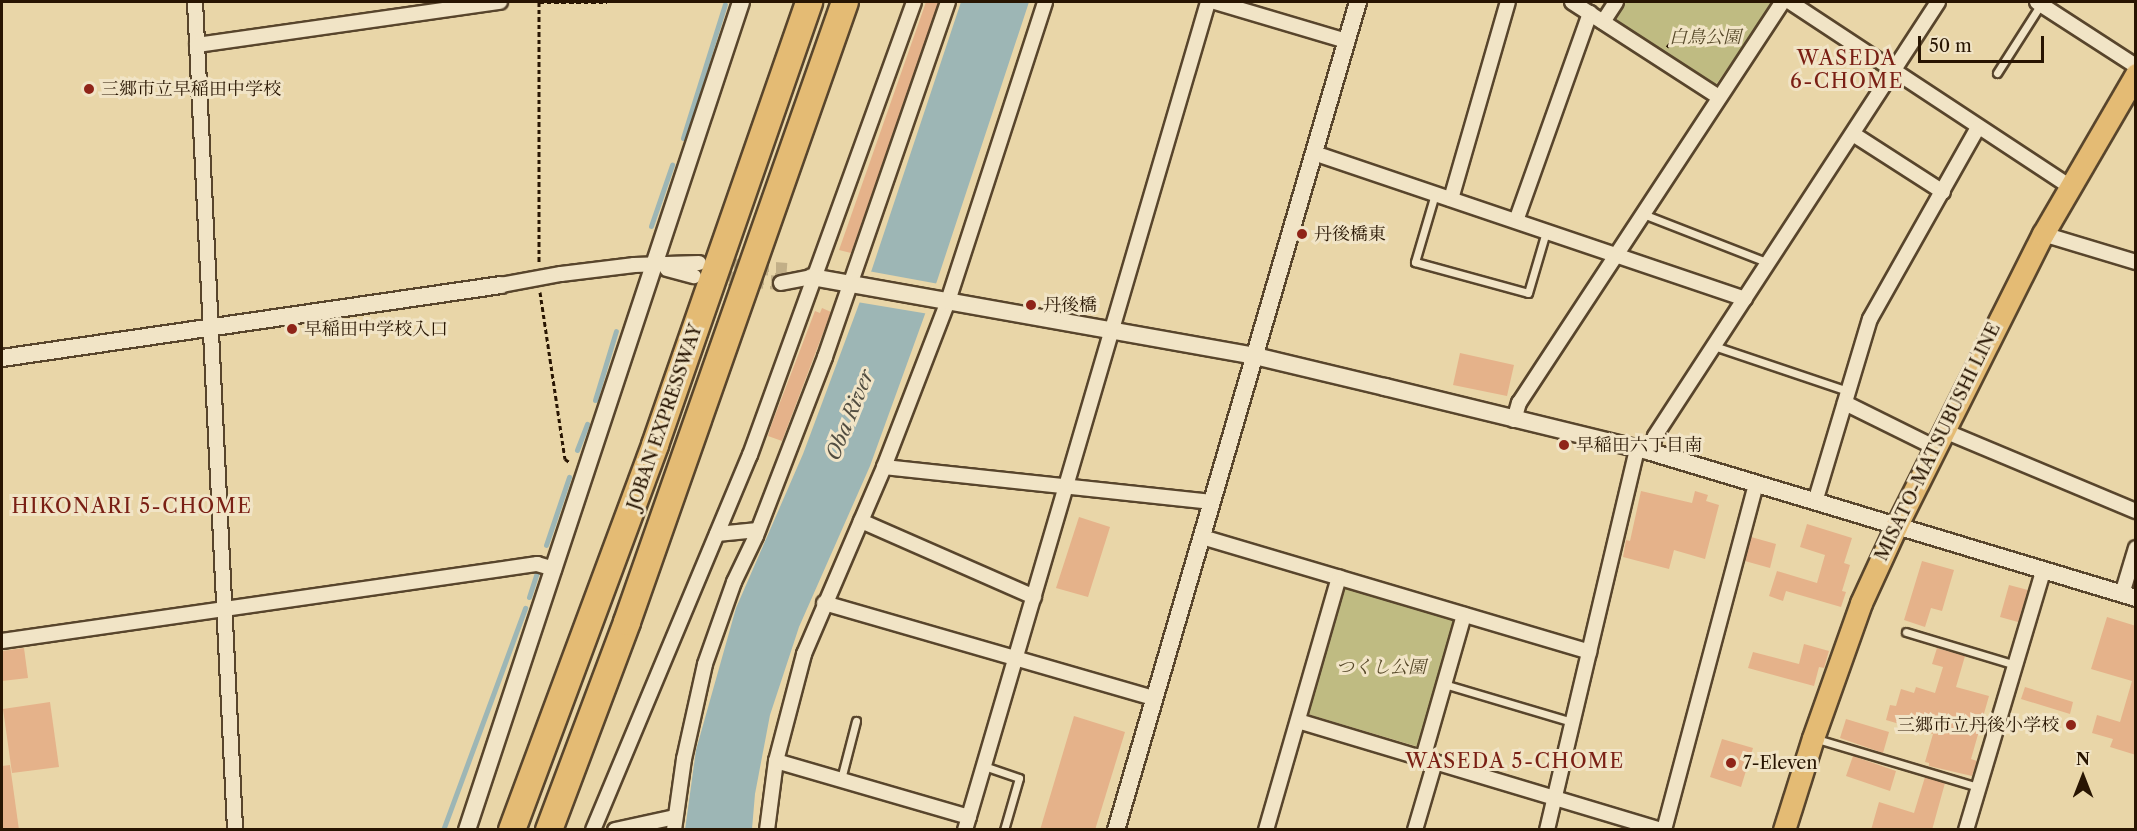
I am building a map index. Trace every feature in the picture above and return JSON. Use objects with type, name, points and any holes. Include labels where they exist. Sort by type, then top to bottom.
[{"type":"highway","name":"JOBAN EXPRESSWAY","points":[[512,830],[656,445],[809,2]]},
{"type":"highway","name":"JOBAN EXPRESSWAY","points":[[549,830],[670,501],[845,2]]},
{"type":"main road","name":"MISATO-MATSUBUSHI LINE","points":[[1784,830],[1813,738],[1861,603],[1896,527],[1938,439],[2043,234],[2136,74]]},
{"type":"street","points":[[195,2],[235,830]]},
{"type":"street","points":[[197,45],[500,2]]},
{"type":"street","points":[[467,830],[741,2]]},
{"type":"street","points":[[593,830],[750,456],[812,278],[914,2]]},
{"type":"street","points":[[615,830],[674,823],[684,759],[705,664],[734,582],[758,530],[855,284],[948,2]]},
{"type":"street","points":[[767,830],[776,761],[804,654],[884,467],[944,300],[1045,2]]},
{"type":"street","points":[[776,761],[841,779],[967,823],[1208,2]]},
{"type":"street","points":[[1215,2],[1347,41]]},
{"type":"street","points":[[1116,830],[1358,2]]},
{"type":"street","points":[[1451,199],[1508,2]]},
{"type":"street","points":[[1572,2],[1719,97]]},
{"type":"street","points":[[1603,22],[1616,2]]},
{"type":"street","points":[[1514,420],[1519,403],[1782,2]]},
{"type":"street","points":[[1790,2],[2069,186]]},
{"type":"street","points":[[1547,830],[1589,652],[1644,451],[1938,2]]},
{"type":"street","points":[[2039,3],[2136,66]]},
{"type":"street","points":[[1516,221],[1590,13]]},
{"type":"street","points":[[1815,502],[1870,319],[1978,127]]},
{"type":"street","points":[[1852,134],[1943,192]]},
{"type":"street","points":[[1314,153],[1745,299]]},
{"type":"street","points":[[2043,234],[2136,262]]},
{"type":"street","points":[[2,358],[539,278],[634,266],[697,270]]},
{"type":"street","points":[[787,270],[812,278],[1255,356],[1644,451],[2129,596],[2136,548]]},
{"type":"street","points":[[781,283],[812,278]]},
{"type":"street","points":[[1846,397],[1938,439],[2136,511]]},
{"type":"street","points":[[884,467],[1212,502]]},
{"type":"street","points":[[1298,721],[1663,830],[1756,484]]},
{"type":"street","points":[[861,521],[1034,597]]},
{"type":"street","points":[[717,534],[758,530]]},
{"type":"street","points":[[1202,537],[1589,652]]},
{"type":"street","points":[[2,641],[537,564],[554,569]]},
{"type":"street","points":[[1966,830],[2043,571]]},
{"type":"street","points":[[1266,830],[1339,577]]},
{"type":"street","points":[[824,603],[1154,698]]},
{"type":"street","points":[[1415,830],[1444,684],[1464,615]]},
{"type":"lane","points":[[1997,73],[2039,3]]},
{"type":"lane","points":[[1435,194],[1415,262],[1528,293],[1546,232]]},
{"type":"lane","points":[[1642,214],[1769,263]]},
{"type":"lane","points":[[1714,346],[1846,397]]},
{"type":"lane","points":[[1906,632],[2015,665]]},
{"type":"lane","points":[[1444,684],[1572,722]]},
{"type":"lane","points":[[841,779],[856,721]]},
{"type":"lane","points":[[1813,738],[1978,787]]},
{"type":"lane","points":[[984,766],[1019,778],[1004,830]]},
{"type":"path","points":[[585,471],[565,459],[539,278],[539,2],[607,2]]},
{"type":"green space","name":"白鳥公園","points":[[1624,2],[1774,2],[1715,86],[1613,18]]},
{"type":"green space","name":"つくし公園","points":[[1345,586],[1456,620],[1419,747],[1307,714]]},
{"type":"water","name":"Oba River","points":[[961,2],[1029,2],[937,281],[870,466],[799,627],[770,715],[755,794],[752,829],[685,830],[696,750],[736,608],[803,454],[871,272]]},
{"type":"pier","points":[[868,271],[939,284],[929,314],[857,302]]},
{"type":"building","points":[[926,2],[939,2],[851,253],[839,250]]},
{"type":"building","points":[[822,308],[831,312],[782,441],[768,436],[815,311],[820,313]]},
{"type":"building","points":[[1460,353],[1514,365],[1507,396],[1453,385]]},
{"type":"building","points":[[1641,491],[1692,503],[1695,491],[1708,495],[1706,501],[1719,505],[1705,559],[1674,550],[1669,569],[1623,557],[1626,540],[1630,541]]},
{"type":"building","points":[[1079,517],[1110,527],[1088,597],[1056,588]]},
{"type":"building","points":[[1807,524],[1852,538],[1844,563],[1850,565],[1842,591],[1846,592],[1841,607],[1786,591],[1783,601],[1769,596],[1777,571],[1817,583],[1825,555],[1800,547]]},
{"type":"building","points":[[1751,537],[1776,544],[1770,568],[1745,561]]},
{"type":"building","points":[[1922,561],[1954,570],[1942,611],[1931,608],[1925,627],[1904,620]]},
{"type":"building","points":[[2009,585],[2028,590],[2018,622],[2000,617]]},
{"type":"building","points":[[2107,617],[2136,626],[2136,755],[2110,747],[2113,739],[2092,733],[2097,715],[2120,722],[2132,681],[2091,669]]},
{"type":"building","points":[[1804,644],[1829,651],[1824,668],[1819,667],[1814,686],[1748,668],[1753,652],[1799,664]]},
{"type":"building","points":[[24,648],[28,678],[2,681],[2,651]]},
{"type":"building","points":[[1937,648],[1965,656],[1956,687],[1989,696],[1971,759],[1977,761],[1972,776],[1929,766],[1929,763],[1925,762],[1933,734],[1886,720],[1890,705],[1896,706],[1901,689],[1914,693],[1916,687],[1935,693],[1943,667],[1932,664]]},
{"type":"building","points":[[2025,687],[2073,702],[2070,714],[2021,699]]},
{"type":"building","points":[[50,702],[59,767],[12,773],[3,709]]},
{"type":"building","points":[[1074,716],[1125,732],[1095,830],[1040,830]]},
{"type":"building","points":[[1846,719],[1889,732],[1883,753],[1840,738]]},
{"type":"building","name":"7-Eleven","points":[[1722,739],[1753,748],[1741,787],[1710,777]]},
{"type":"building","points":[[1853,756],[1896,771],[1890,791],[1846,776]]},
{"type":"building","points":[[10,765],[19,830],[2,830],[2,766]]},
{"type":"building","points":[[1925,777],[1945,783],[1932,830],[1871,830],[1879,802],[1914,813]]},
{"type":"waterway","points":[[683,138],[725,4]]},
{"type":"waterway","points":[[651,226],[672,165]]},
{"type":"waterway","points":[[595,400],[616,331]]},
{"type":"waterway","points":[[577,450],[587,424]]},
{"type":"waterway","points":[[546,545],[569,477]]},
{"type":"waterway","points":[[529,597],[537,572]]},
{"type":"waterway","points":[[443,830],[525,608]]},
{"type":"tunnel","points":[[713,264],[787,270]]},
{"type":"tunnel","points":[[708,277],[781,283]]},
{"type":"place","name":"三郷市立早稲田中学校","points":[[89,89]]},
{"type":"place","name":"丹後橋東","points":[[1302,234]]},
{"type":"place","name":"丹後橋","points":[[1031,305]]},
{"type":"place","name":"早稲田中学校入口","points":[[292,329]]},
{"type":"place","name":"早稲田六丁目南","points":[[1564,445]]},
{"type":"place","name":"三郷市立丹後小学校","points":[[2071,725]]},
{"type":"place","name":"7-Eleven","points":[[1731,763]]},
{"type":"district","name":"WASEDA 6-CHOME","points":[[1847,70]]},
{"type":"district","name":"HIKONARI 5-CHOME","points":[[132,506]]},
{"type":"district","name":"WASEDA 5-CHOME","points":[[1515,761]]}]
